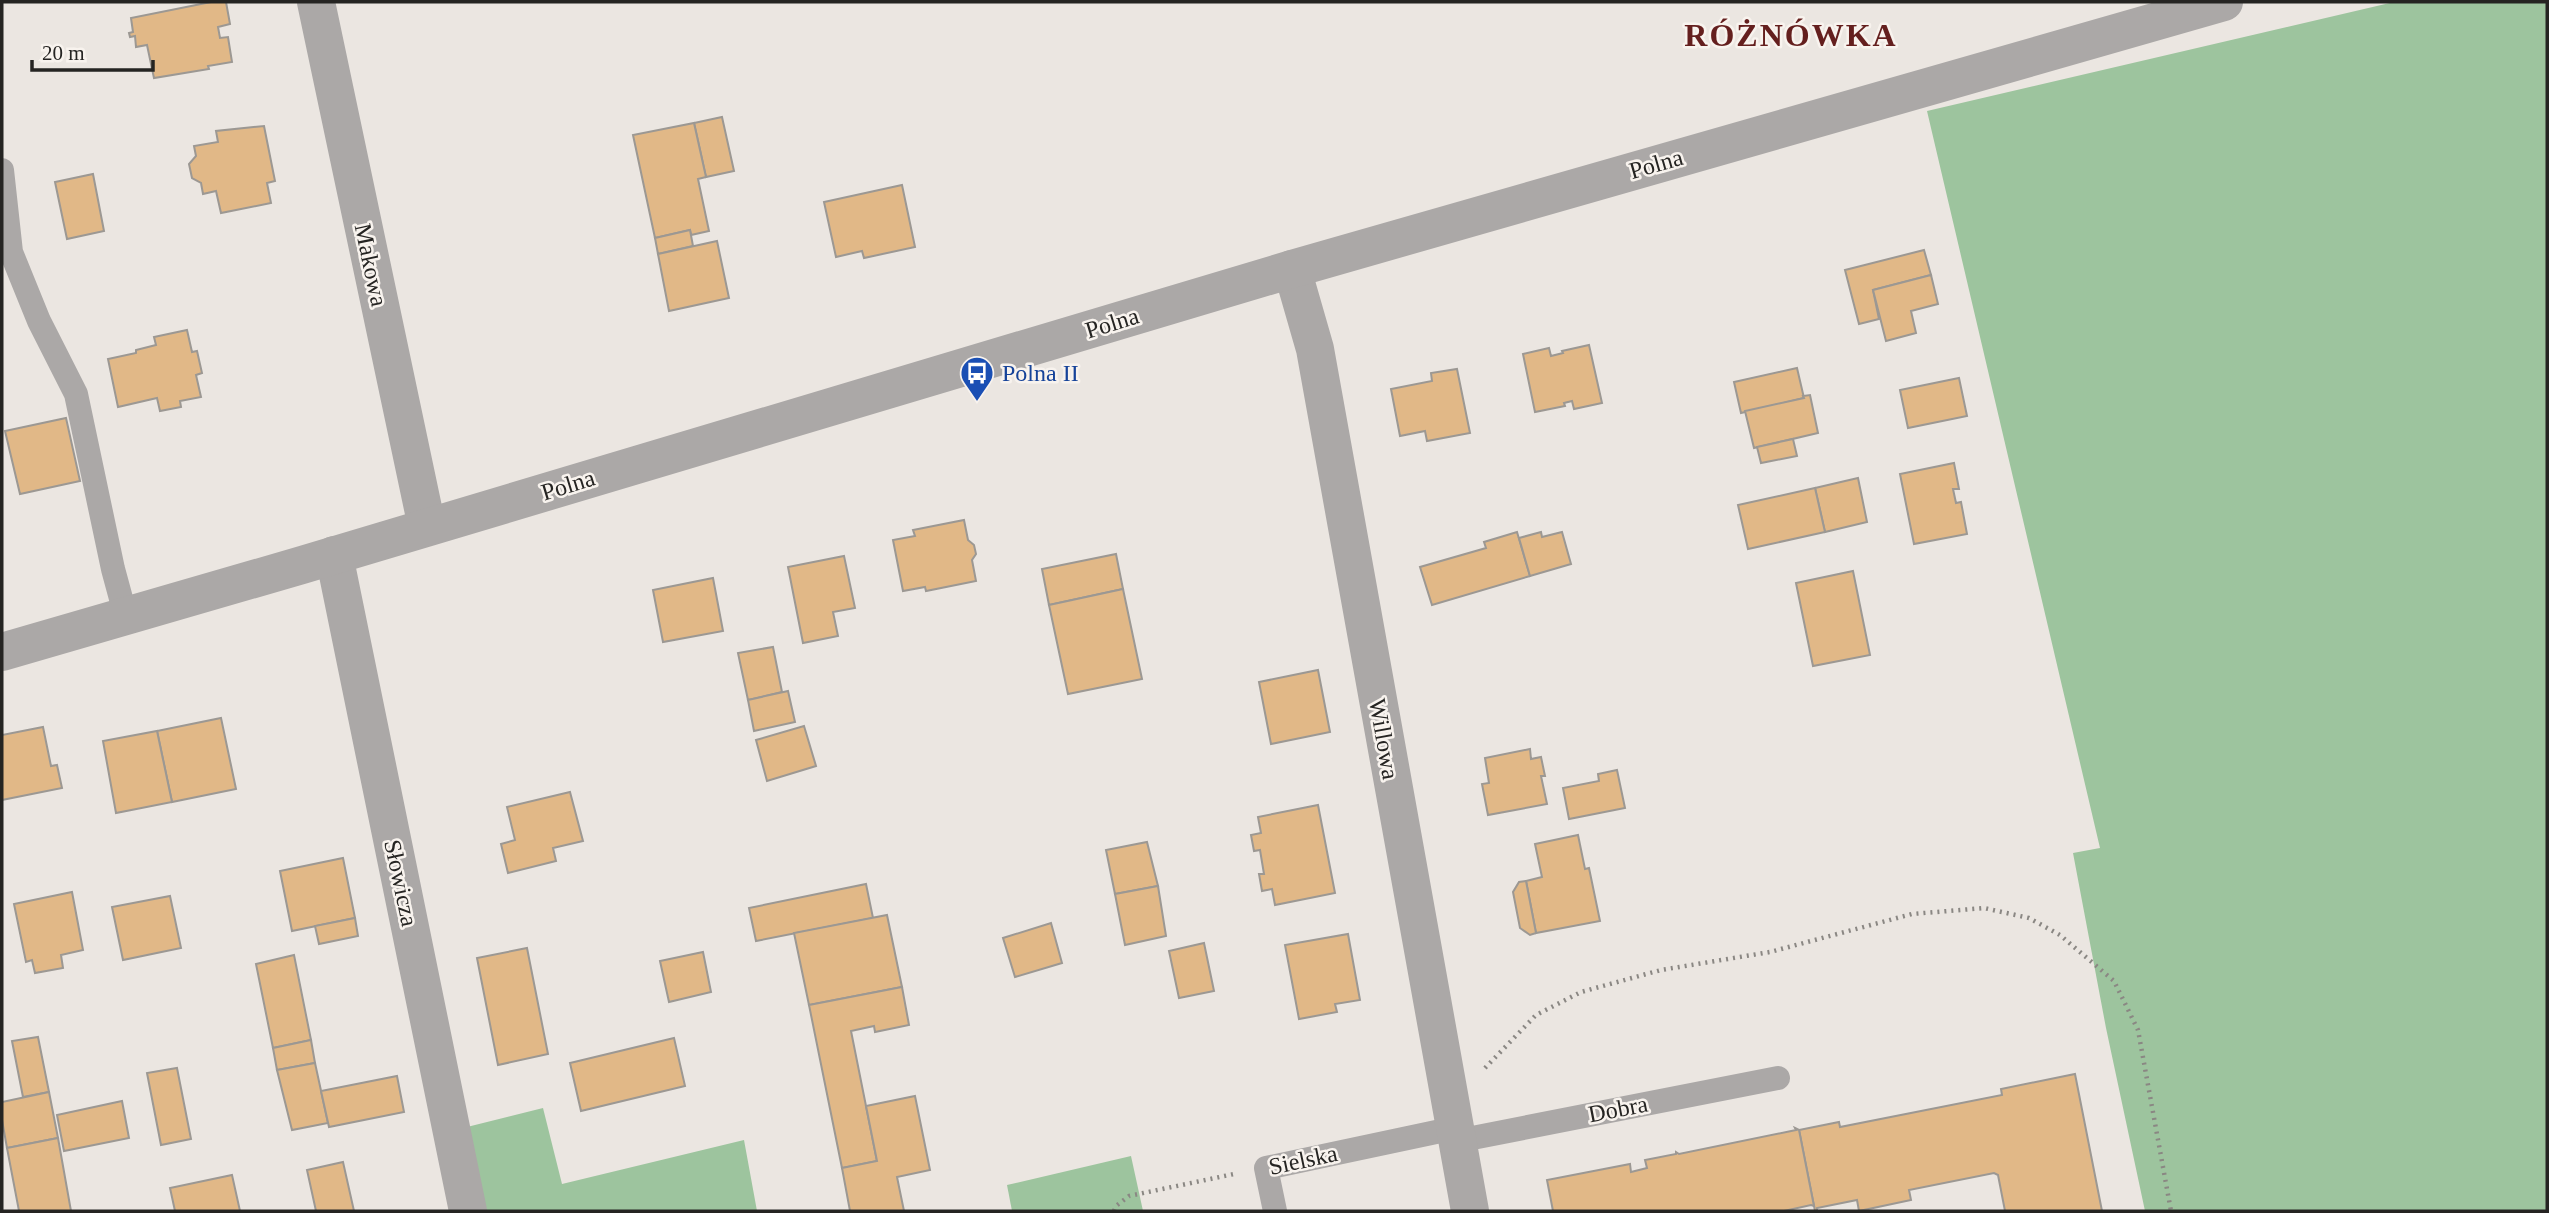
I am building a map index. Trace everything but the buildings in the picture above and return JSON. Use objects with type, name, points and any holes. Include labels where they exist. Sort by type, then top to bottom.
[{"type":"street","name":"Makowa","points":[[316,2],[427,527]]},
{"type":"street","name":"Polna","points":[[2,652],[1292,269],[2224,2]]},
{"type":"street","name":"Willowa","points":[[1292,269],[1315,349],[1470,1211]]},
{"type":"street","name":"Słowicza","points":[[334,555],[468,1211]]},
{"type":"lane","points":[[2,170],[11,252],[39,321],[76,394],[113,569],[126,617]]},
{"type":"lane","name":"Dobra","points":[[1456,1134],[1778,1078]]},
{"type":"lane","name":"Sielska","points":[[1266,1168],[1456,1134]]},
{"type":"lane","points":[[1266,1168],[1275,1211]]},
{"type":"path","points":[[1482,1074],[1488,1063],[1536,1015],[1581,992],[1661,970],[1770,952],[1912,914],[1984,908],[2029,918],[2060,935],[2115,982],[2138,1030],[2171,1211]]},
{"type":"path","name":"Sielska","points":[[1114,1211],[1116,1206],[1129,1196],[1266,1168]]},
{"type":"green space","points":[[2394,2],[2547,2],[2547,1211],[2145,1211],[2106,1028],[2073,853],[2100,848],[1927,111]]},
{"type":"green space","points":[[543,1108],[562,1184],[744,1140],[757,1211],[486,1211],[467,1127]]},
{"type":"green space","points":[[1131,1156],[1143,1211],[1012,1211],[1007,1185]]},
{"type":"place","name":"Polna II","points":[[977,403]]},
{"type":"district","name":"RÓŻNÓWKA","points":[[1791,35]]}]
